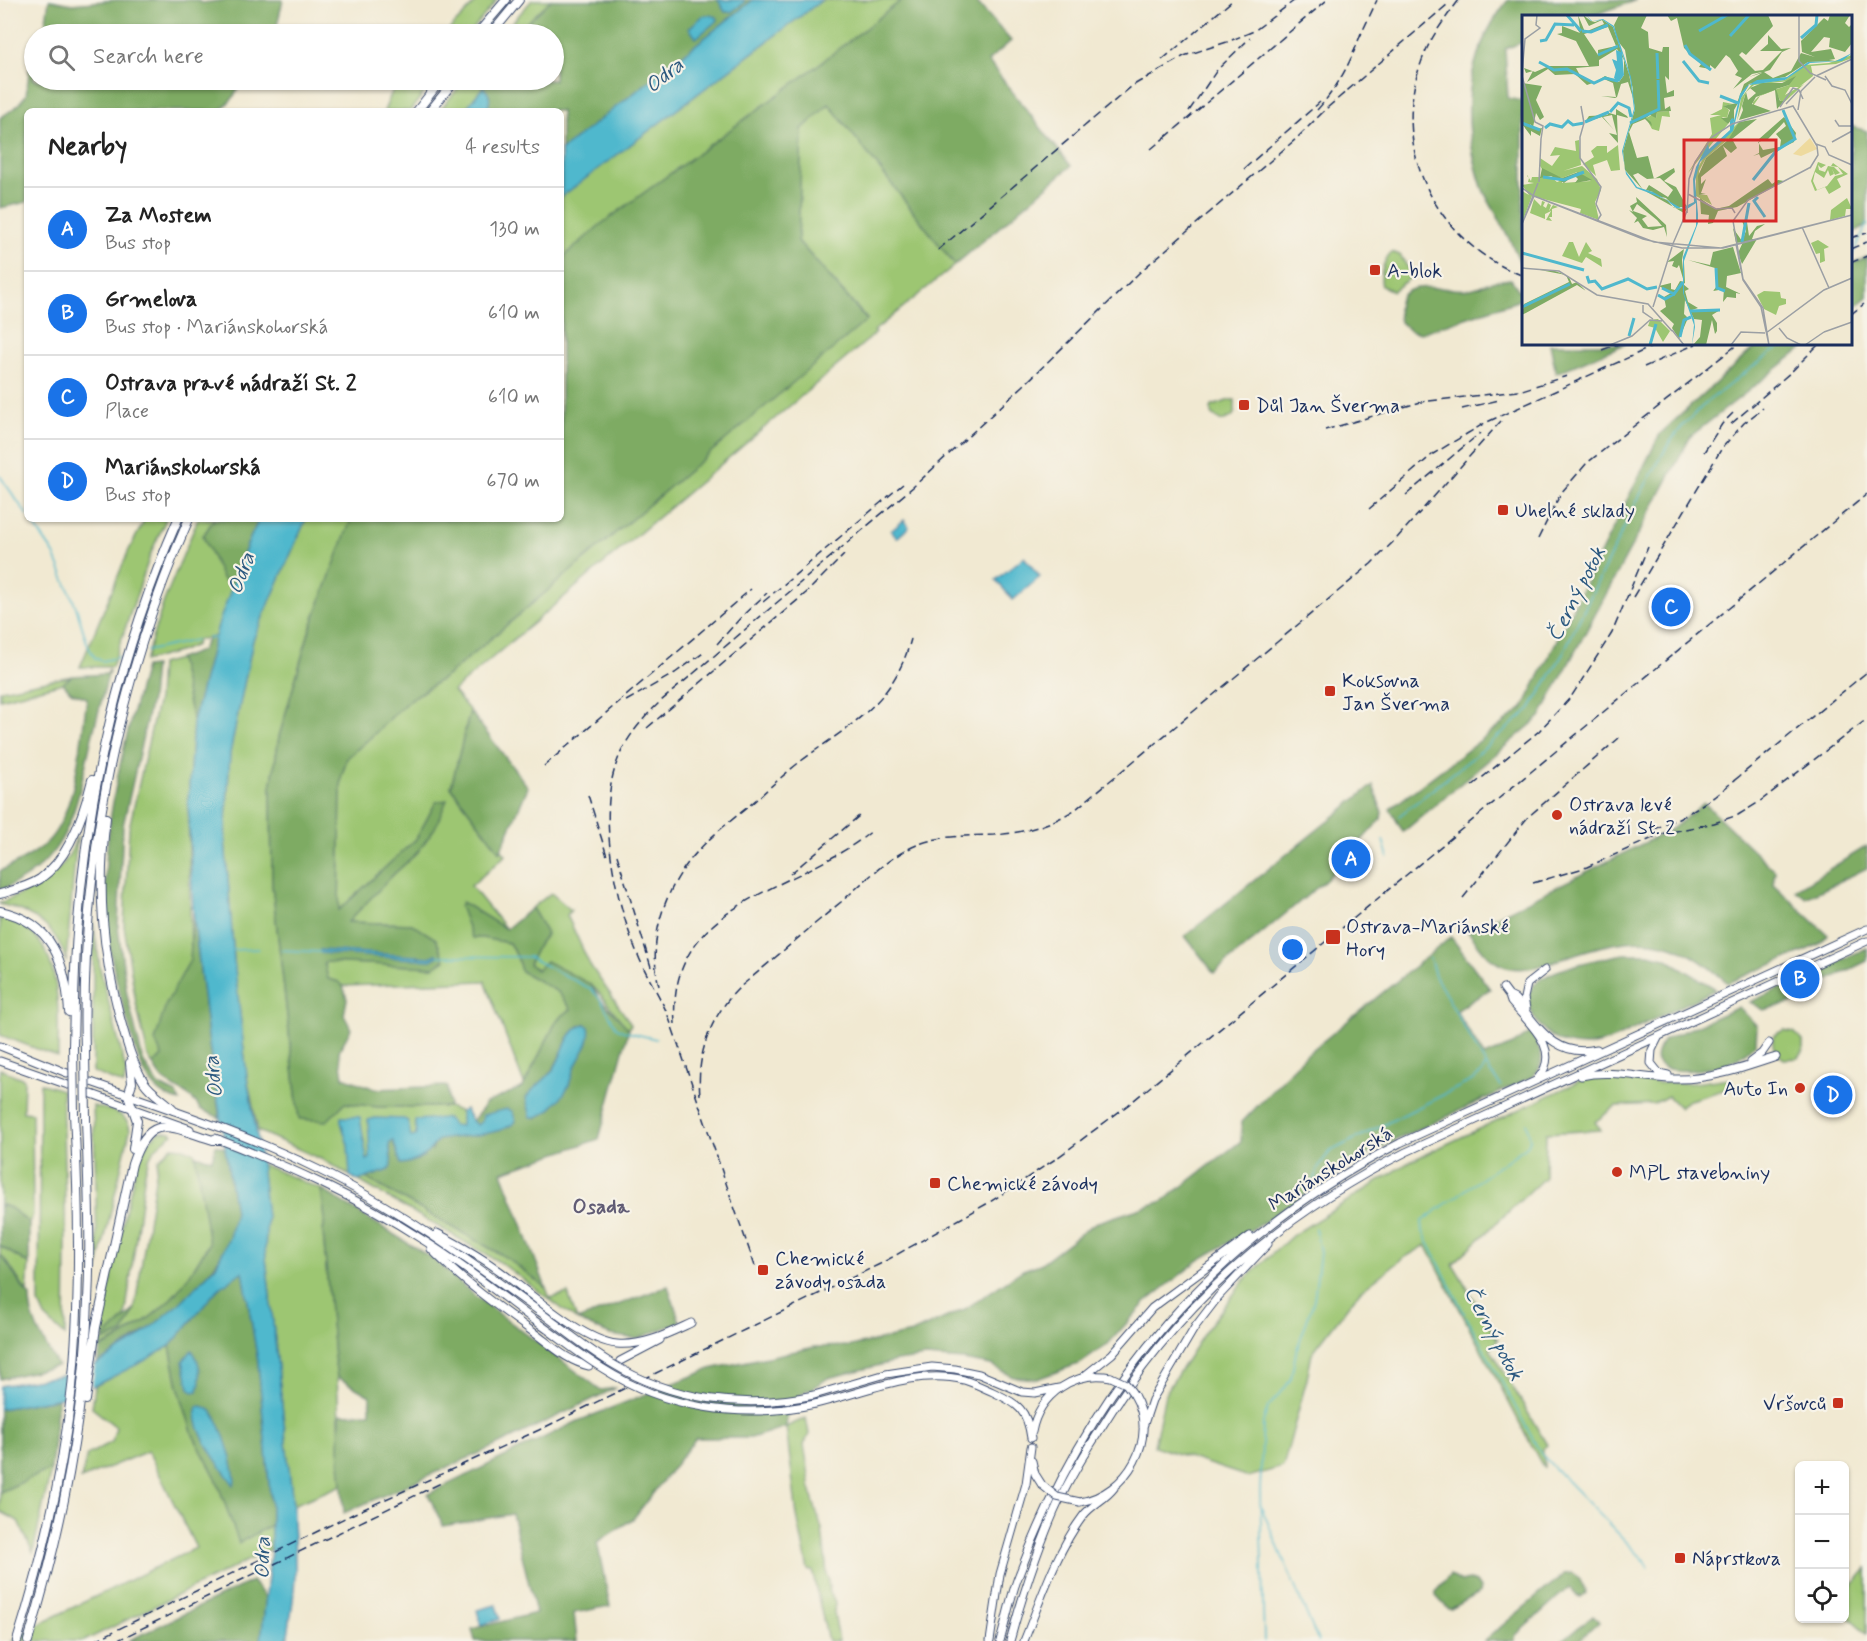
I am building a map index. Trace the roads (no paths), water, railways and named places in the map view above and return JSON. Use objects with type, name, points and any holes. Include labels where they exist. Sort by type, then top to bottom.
[{"type":"highway","points":[[486,24],[506,0]]},
{"type":"highway","points":[[499,24],[519,0]]},
{"type":"highway","points":[[419,108],[433,90]]},
{"type":"highway","points":[[432,108],[447,90]]},
{"type":"highway","points":[[17,1641],[39,1566],[59,1473],[71,1390],[78,1243],[73,1047],[76,933],[94,795],[109,726],[132,642],[177,522]]},
{"type":"highway","points":[[28,1641],[49,1571],[66,1494],[72,1486],[80,1444],[92,1325],[85,1051],[87,935],[96,846],[113,750],[143,641],[161,588],[188,522]]},
{"type":"highway","points":[[0,894],[39,879],[60,860],[88,797],[100,741],[109,726]]},
{"type":"highway","points":[[113,750],[116,764],[101,856],[101,896],[108,961],[132,1072],[132,1083],[128,1095],[137,1121],[132,1164]]},
{"type":"highway","points":[[0,911],[22,918],[34,926],[54,947],[64,972],[73,1047]]},
{"type":"highway","points":[[122,1026],[133,1061],[143,1081],[152,1092],[174,1110]]},
{"type":"highway","points":[[92,1325],[132,1164],[138,1146],[144,1137],[158,1128],[172,1125],[213,1140],[219,1140]]},
{"type":"main road","name":"Mariánskohorská","points":[[1000,1641],[1016,1582],[1046,1508],[1073,1455],[1103,1406],[1141,1353],[1181,1306],[1228,1259],[1270,1224],[1363,1162],[1400,1143],[1867,929]]},
{"type":"main road","name":"Mariánskohorská","points":[[1010,1641],[1026,1585],[1054,1512],[1111,1410],[1185,1314],[1234,1266],[1293,1219],[1366,1172],[1867,941]]},
{"type":"main road","points":[[1526,1011],[1524,998],[1527,984],[1545,970]]},
{"type":"main road","points":[[1503,988],[1511,1002],[1541,1038],[1548,1054],[1547,1065],[1536,1080]]},
{"type":"main road","points":[[1509,996],[1515,999],[1546,1036],[1562,1047],[1585,1051],[1614,1045]]},
{"type":"main road","points":[[1658,1037],[1652,1050],[1652,1065],[1659,1073],[1675,1075],[1697,1074],[1753,1061],[1769,1043]]},
{"type":"main road","points":[[0,1046],[67,1073]]},
{"type":"main road","points":[[1567,1079],[1603,1072],[1674,1079],[1700,1078],[1776,1057]]},
{"type":"main road","points":[[0,1061],[68,1085]]},
{"type":"main road","points":[[91,1082],[174,1110],[265,1145],[319,1170],[479,1256],[589,1336],[615,1344],[640,1343],[692,1323],[620,1361]]},
{"type":"main road","points":[[92,1094],[172,1125]]},
{"type":"main road","points":[[219,1140],[266,1157],[318,1180],[421,1238],[602,1368],[641,1389],[709,1409],[772,1411],[815,1404],[912,1379],[951,1378],[974,1384],[1016,1404],[1026,1414],[1031,1438],[1033,1467],[1042,1485],[1057,1497],[1080,1502],[1094,1499],[1114,1488]]},
{"type":"main road","points":[[1143,1427],[1152,1400],[1195,1328],[1218,1297],[1293,1219]]},
{"type":"main road","points":[[416,1224],[608,1362],[669,1390],[711,1400],[752,1402],[792,1400],[893,1373],[932,1367],[979,1374],[1022,1392],[1035,1393],[1059,1388],[1083,1377],[1112,1354],[1152,1308],[1245,1239],[1270,1224]]},
{"type":"main road","points":[[421,1238],[467,1281],[514,1318],[566,1357],[589,1366]]},
{"type":"main road","points":[[1024,1641],[1067,1540],[1088,1509],[1107,1497],[1124,1479],[1133,1465],[1142,1441],[1142,1408],[1126,1384],[1112,1377],[1097,1375],[1083,1377]]},
{"type":"main road","points":[[1031,1438],[1037,1416],[1059,1388]]},
{"type":"main road","points":[[990,1641],[1000,1574],[1026,1484],[1031,1447]]},
{"type":"water","points":[[718,0],[744,0],[744,3],[731,12],[725,12]]},
{"type":"water","name":"Odra","points":[[753,0],[822,0],[564,195],[564,148]]},
{"type":"water","points":[[703,16],[717,17],[718,20],[696,38],[689,28]]},
{"type":"water","points":[[481,90],[486,90],[488,93],[490,98],[488,108],[466,108]]},
{"type":"water","points":[[904,520],[909,527],[897,538],[891,531]]},
{"type":"water","name":"Odra","points":[[258,522],[305,522],[253,640],[230,753],[225,839],[234,960],[247,1077],[260,1153],[267,1218],[265,1249],[293,1505],[295,1581],[287,1641],[261,1641],[271,1549],[271,1505],[258,1362],[243,1271],[217,1290],[170,1346],[144,1361],[67,1397],[0,1409],[0,1386],[63,1375],[97,1364],[136,1340],[179,1304],[216,1266],[229,1238],[235,1212],[209,1044],[193,911],[188,802],[193,722],[218,625]]},
{"type":"water","points":[[1024,557],[1040,577],[1013,600],[996,580]]},
{"type":"water","points":[[320,950],[430,957],[437,954],[438,956],[431,960],[321,953]]},
{"type":"water","points":[[585,1024],[589,1027],[589,1038],[569,1085],[558,1101],[547,1111],[542,1115],[531,1117],[526,1098],[553,1070],[569,1037],[578,1027]]},
{"type":"water","points":[[465,1109],[477,1125],[482,1121],[483,1115],[507,1109],[512,1111],[516,1121],[510,1126],[491,1133],[438,1140],[423,1156],[408,1163],[401,1164],[393,1140],[389,1143],[392,1166],[389,1170],[358,1181],[350,1176],[348,1145],[341,1117],[360,1117],[367,1160],[370,1158],[368,1120],[375,1118],[404,1119],[408,1121],[411,1137],[416,1136],[415,1120],[447,1118],[453,1125],[461,1126],[461,1112]]},
{"type":"water","points":[[192,1350],[200,1375],[198,1391],[193,1392],[189,1388],[183,1361]]},
{"type":"water","points":[[201,1406],[212,1412],[220,1427],[234,1471],[234,1485],[202,1437],[196,1416],[197,1407]]},
{"type":"water","points":[[496,1605],[500,1619],[481,1625],[477,1610]]},
{"type":"waterway","name":"Černý potok","points":[[1852,255],[1867,224]]},
{"type":"waterway","name":"Černý potok","points":[[1399,816],[1530,709],[1560,659],[1641,493],[1669,443],[1685,423],[1708,401],[1782,345]]},
{"type":"waterway","points":[[0,476],[24,511]]},
{"type":"waterway","points":[[32,522],[54,554],[76,607],[88,646],[95,658],[102,661],[120,657]]},
{"type":"waterway","points":[[208,638],[216,638]]},
{"type":"waterway","points":[[147,651],[196,640]]},
{"type":"waterway","name":"Černý potok","points":[[1383,840],[1388,857]]},
{"type":"waterway","points":[[233,950],[259,949]]},
{"type":"waterway","points":[[281,950],[321,952]]},
{"type":"waterway","points":[[438,956],[529,957],[591,989],[601,1000],[616,1027],[623,1031],[656,1039]]},
{"type":"waterway","name":"Černý potok","points":[[1430,958],[1435,976],[1490,1072],[1501,1086]]},
{"type":"waterway","points":[[1313,1183],[1319,1165],[1331,1151],[1473,1080],[1482,1073],[1486,1065]]},
{"type":"waterway","name":"Černý potok","points":[[1527,1123],[1530,1140],[1527,1146],[1422,1221],[1423,1232],[1541,1454],[1644,1560],[1648,1568]]},
{"type":"waterway","points":[[1264,1641],[1260,1491],[1263,1422],[1268,1407],[1291,1378],[1296,1352],[1314,1300],[1320,1252],[1315,1228]]},
{"type":"waterway","points":[[1262,1509],[1318,1641]]},
{"type":"railway","points":[[1162,60],[1233,0]]},
{"type":"railway","points":[[938,250],[1132,86],[1184,56],[1254,31],[1295,0]]},
{"type":"railway","points":[[1165,138],[1327,0]]},
{"type":"railway","points":[[1358,41],[1377,0]]},
{"type":"railway","points":[[1459,0],[1442,22],[1421,63],[1413,96],[1412,129],[1417,160],[1428,190],[1445,218],[1467,242],[1494,262],[1522,275]]},
{"type":"railway","points":[[1327,108],[1448,4]]},
{"type":"railway","points":[[1317,110],[1343,74],[1361,33]]},
{"type":"railway","points":[[1189,111],[1217,70],[1250,38]]},
{"type":"railway","points":[[1244,169],[1320,102]]},
{"type":"railway","points":[[755,1266],[670,1021],[642,963],[623,912],[612,862],[608,812],[610,789],[618,758],[640,723],[661,701],[913,487],[1023,386],[1141,271],[1296,139],[1327,108]]},
{"type":"railway","points":[[1151,149],[1170,133]]},
{"type":"railway","points":[[1852,237],[1867,233]]},
{"type":"railway","points":[[1852,248],[1867,242]]},
{"type":"railway","points":[[1852,262],[1867,256]]},
{"type":"railway","points":[[1852,313],[1864,304]]},
{"type":"railway","points":[[1602,350],[1615,345]]},
{"type":"railway","points":[[1369,509],[1433,454],[1485,423],[1656,345]]},
{"type":"railway","points":[[1644,367],[1694,345]]},
{"type":"railway","points":[[1538,539],[1561,493],[1587,463],[1737,345]]},
{"type":"railway","points":[[1731,424],[1791,372],[1818,345]]},
{"type":"railway","points":[[1325,430],[1421,402],[1519,391],[1567,376]]},
{"type":"railway","points":[[1462,409],[1499,400]]},
{"type":"railway","points":[[1633,597],[1722,448],[1744,423],[1763,408]]},
{"type":"railway","points":[[1704,452],[1722,424],[1733,413]]},
{"type":"railway","points":[[700,1095],[699,1080],[703,1050],[714,1023],[730,998],[869,877],[900,854],[931,840],[1026,830],[1057,820],[1076,809],[1371,564],[1501,421]]},
{"type":"railway","points":[[1406,495],[1480,433]]},
{"type":"railway","points":[[763,602],[903,484]]},
{"type":"railway","points":[[94,1641],[355,1513],[539,1430],[880,1264],[990,1202],[1057,1158],[1128,1105],[1867,494]]},
{"type":"railway","points":[[1472,786],[1539,731],[1571,697],[1612,633],[1648,547]]},
{"type":"railway","points":[[647,728],[806,593],[844,555]]},
{"type":"railway","points":[[544,766],[751,589]]},
{"type":"railway","points":[[717,644],[767,593]]},
{"type":"railway","points":[[659,986],[655,950],[657,932],[668,897],[686,865],[723,827],[801,761],[868,711],[893,681],[911,639]]},
{"type":"railway","points":[[626,701],[675,673],[706,651]]},
{"type":"railway","points":[[1653,830],[1687,814],[1714,797],[1867,672]]},
{"type":"railway","points":[[1533,883],[1587,867],[1662,834],[1714,823],[1738,815],[1759,802],[1867,719]]},
{"type":"railway","points":[[1463,898],[1528,817],[1619,738]]},
{"type":"railway","points":[[588,795],[607,856]]},
{"type":"railway","points":[[790,874],[859,816]]},
{"type":"railway","points":[[675,1024],[678,982],[692,949],[714,924],[743,903],[843,851],[873,830]]},
{"type":"railway","points":[[617,855],[651,967]]},
{"type":"railway","points":[[116,1641],[443,1482]]},
{"type":"place","name":"A-blok","points":[[1375,270]]},
{"type":"place","name":"Důl Jan Šverma","points":[[1244,405]]},
{"type":"place","name":"Uhelné sklady","points":[[1503,510]]},
{"type":"place","name":"Ostrava pravé nádraží St. 2","points":[[1671,607]]},
{"type":"place","name":"Koksovna Jan Šverma","points":[[1330,691]]},
{"type":"place","name":"Ostrava levé nádraží St. 2","points":[[1557,815]]},
{"type":"place","name":"Za Mostem","points":[[1351,859]]},
{"type":"place","name":"Ostrava-Mariánské Hory","points":[[1333,937]]},
{"type":"place","name":"Grmelova","points":[[1800,979]]},
{"type":"place","name":"Auto In","points":[[1800,1088]]},
{"type":"place","name":"Mariánskohorská","points":[[1833,1095]]},
{"type":"place","name":"MPL stavebniny","points":[[1617,1172]]},
{"type":"place","name":"Chemické závody","points":[[935,1183]]},
{"type":"place","name":"Chemické závody osada","points":[[763,1270]]},
{"type":"place","name":"Vršovců","points":[[1838,1403]]},
{"type":"place","name":"Náprstkova","points":[[1680,1558]]},
{"type":"district","name":"Osada","points":[[601,1206]]}]
